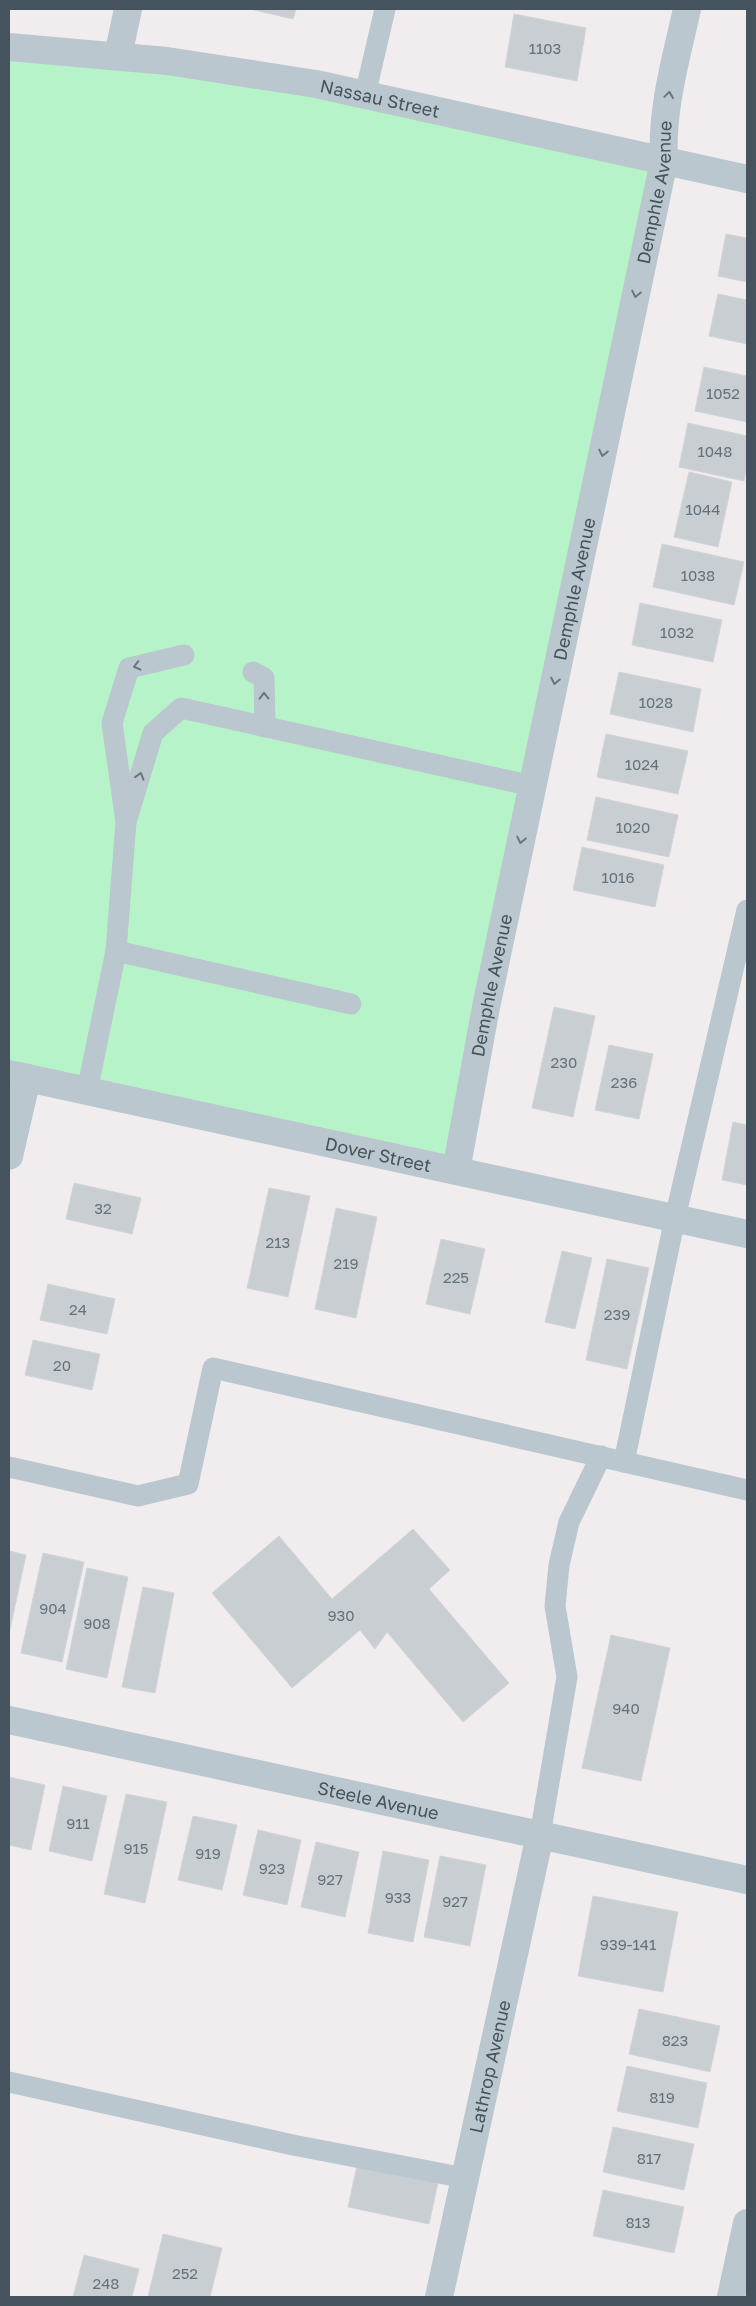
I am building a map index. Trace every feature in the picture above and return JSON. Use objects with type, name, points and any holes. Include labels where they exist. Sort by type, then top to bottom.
[{"type":"street","points":[[118,56],[128,9]]},
{"type":"street","name":"Demphle Avenue","points":[[456,1170],[486,1007],[664,161],[663,136],[670,84],[687,9]]},
{"type":"street","name":"Nassau Street","points":[[9,47],[167,61],[307,83],[747,179]]},
{"type":"street","points":[[9,1156],[18,1076]]},
{"type":"street","name":"Dover Street","points":[[18,1076],[747,1234]]},
{"type":"street","name":"Steele Avenue","points":[[9,1720],[747,1880]]},
{"type":"street","name":"Lathrop Avenue","points":[[439,2297],[540,1835]]},
{"type":"street","points":[[731,2297],[747,2223]]},
{"type":"lane","points":[[365,95],[385,9]]},
{"type":"lane","points":[[88,1091],[116,951],[126,822],[112,723],[128,668],[184,655]]},
{"type":"lane","points":[[253,672],[264,678],[265,727]]},
{"type":"lane","points":[[126,822],[154,733],[181,708],[533,786]]},
{"type":"lane","points":[[624,1462],[675,1218],[747,910]]},
{"type":"lane","points":[[116,951],[351,1004]]},
{"type":"lane","points":[[9,1467],[138,1496],[188,1484],[213,1368],[747,1490]]},
{"type":"lane","points":[[540,1835],[567,1677],[555,1606],[559,1565],[569,1522],[601,1456]]},
{"type":"lane","points":[[9,2082],[293,2145],[465,2178]]},
{"type":"green space","points":[[9,47],[118,56],[664,161],[456,1171],[9,1074]]},
{"type":"building","points":[[250,9],[296,9],[293,19]]},
{"type":"building","points":[[514,14],[586,28],[577,81],[505,67]]},
{"type":"building","points":[[726,234],[747,238],[747,282],[718,276]]},
{"type":"building","points":[[718,294],[747,300],[747,344],[709,336]]},
{"type":"building","points":[[704,367],[747,376],[747,422],[695,411]]},
{"type":"building","points":[[688,423],[747,436],[747,466],[744,481],[679,467]]},
{"type":"building","points":[[689,472],[732,482],[718,547],[674,537]]},
{"type":"building","points":[[662,544],[744,562],[734,605],[653,587]]},
{"type":"building","points":[[640,603],[722,620],[713,662],[632,645]]},
{"type":"building","points":[[619,672],[701,689],[693,732],[610,714]]},
{"type":"building","points":[[606,734],[688,751],[678,794],[597,777]]},
{"type":"building","points":[[596,797],[678,815],[669,857],[587,840]]},
{"type":"building","points":[[582,847],[664,865],[655,907],[573,890]]},
{"type":"building","points":[[554,1007],[595,1016],[573,1117],[532,1108]]},
{"type":"building","points":[[609,1045],[653,1054],[639,1119],[595,1110]]},
{"type":"building","points":[[733,1122],[747,1125],[747,1185],[722,1180]]},
{"type":"building","points":[[74,1183],[141,1198],[132,1234],[66,1219]]},
{"type":"building","points":[[269,1188],[310,1196],[288,1297],[247,1288]]},
{"type":"building","points":[[336,1208],[377,1217],[356,1318],[315,1309]]},
{"type":"building","points":[[441,1239],[485,1249],[470,1314],[426,1304]]},
{"type":"building","points":[[562,1251],[592,1258],[575,1329],[545,1322]]},
{"type":"building","points":[[607,1259],[649,1268],[627,1369],[586,1360]]},
{"type":"building","points":[[48,1284],[115,1299],[107,1334],[40,1320]]},
{"type":"building","points":[[33,1340],[100,1354],[92,1390],[25,1375]]},
{"type":"building","points":[[413,1529],[450,1570],[429,1589],[509,1683],[463,1722],[387,1632],[375,1649],[360,1630],[292,1688],[212,1593],[279,1536],[332,1599]]},
{"type":"building","points":[[9,1551],[26,1555],[9,1634]]},
{"type":"building","points":[[43,1553],[84,1562],[62,1662],[21,1653]]},
{"type":"building","points":[[87,1568],[128,1577],[107,1678],[66,1669]]},
{"type":"building","points":[[143,1587],[174,1593],[155,1693],[122,1687]]},
{"type":"building","points":[[611,1635],[670,1648],[641,1781],[582,1768]]},
{"type":"building","points":[[9,1777],[45,1785],[31,1850],[9,1845]]},
{"type":"building","points":[[63,1786],[107,1796],[92,1861],[49,1851]]},
{"type":"building","points":[[126,1794],[167,1802],[145,1903],[104,1894]]},
{"type":"building","points":[[193,1816],[237,1825],[222,1890],[178,1880]]},
{"type":"building","points":[[258,1830],[301,1840],[287,1905],[243,1895]]},
{"type":"building","points":[[316,1842],[359,1852],[345,1917],[301,1907]]},
{"type":"building","points":[[383,1851],[429,1860],[413,1942],[368,1933]]},
{"type":"building","points":[[440,1856],[486,1865],[470,1946],[424,1937]]},
{"type":"building","points":[[593,1896],[678,1912],[663,1992],[578,1976]]},
{"type":"building","points":[[639,2009],[720,2026],[710,2072],[629,2054]]},
{"type":"building","points":[[627,2066],[707,2083],[698,2128],[617,2111]]},
{"type":"building","points":[[613,2127],[694,2144],[684,2190],[603,2172]]},
{"type":"building","points":[[358,2161],[439,2178],[429,2224],[348,2207]]},
{"type":"building","points":[[603,2190],[684,2207],[674,2253],[593,2236]]},
{"type":"building","points":[[163,2234],[222,2248],[210,2297],[148,2297]]},
{"type":"building","points":[[84,2255],[139,2269],[132,2297],[73,2297]]}]
